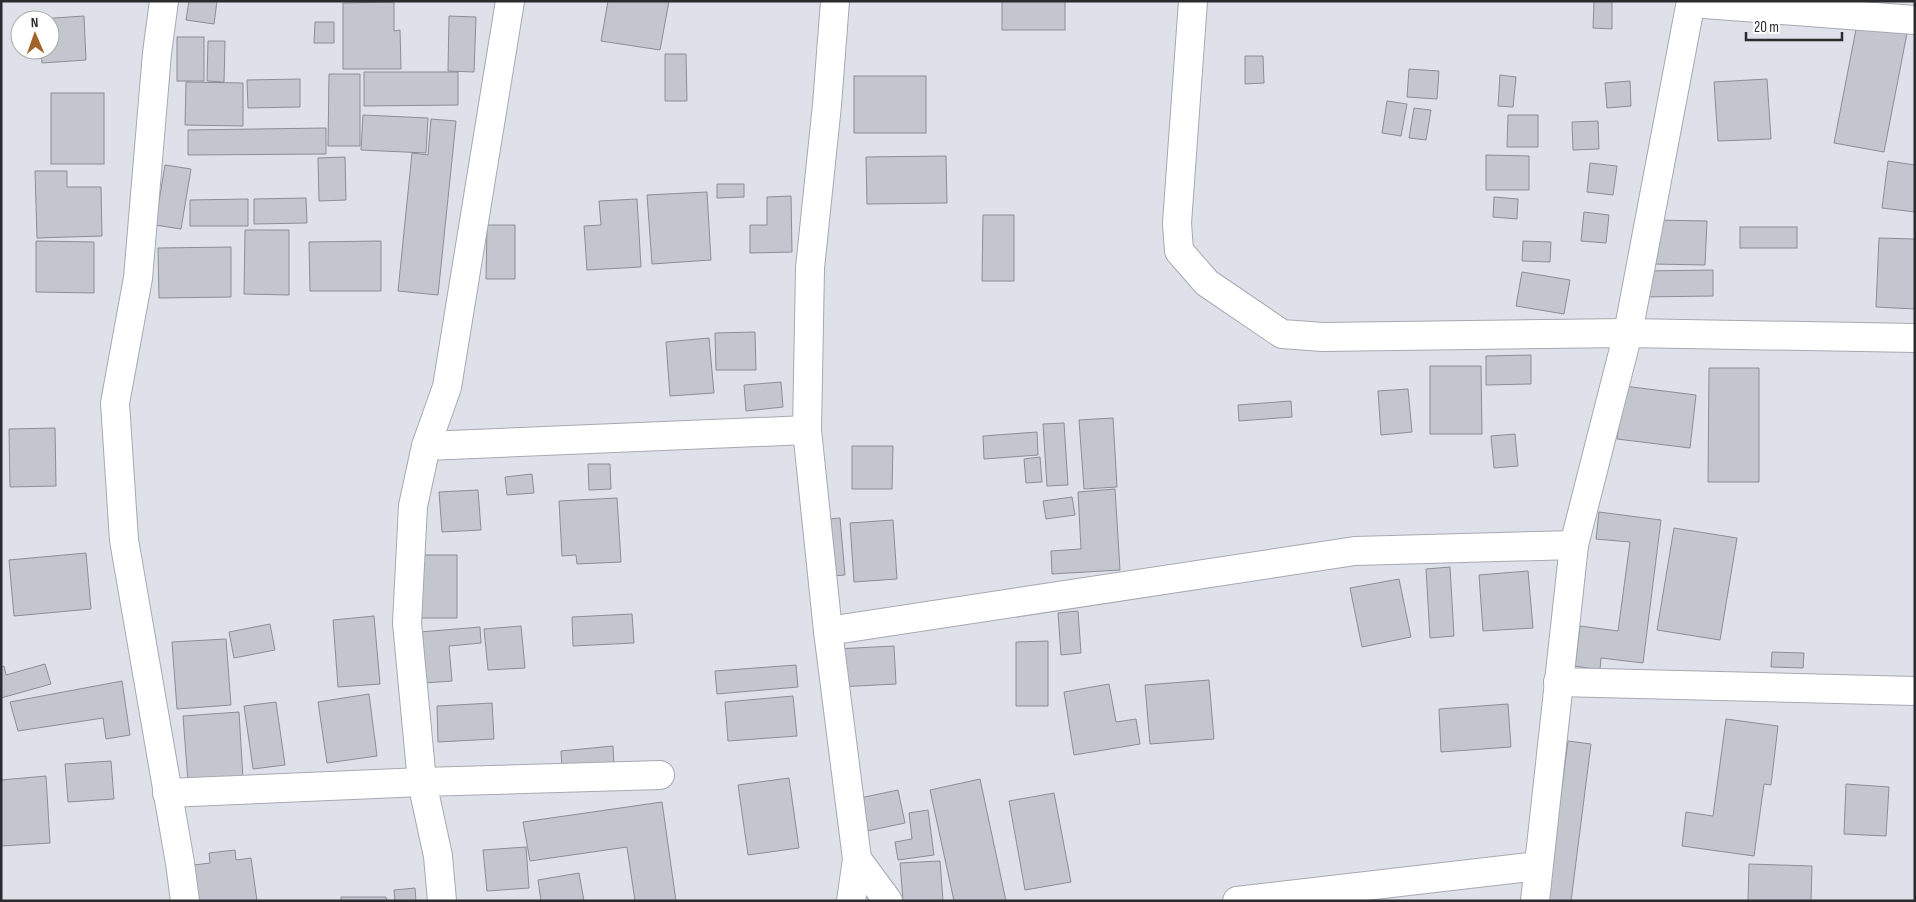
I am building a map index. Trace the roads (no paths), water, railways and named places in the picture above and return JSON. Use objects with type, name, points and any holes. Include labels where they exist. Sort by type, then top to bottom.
[{"type":"street","points":[[164,1],[156,54],[138,278],[115,403],[124,540],[185,901]]},
{"type":"street","points":[[442,901],[438,856],[422,782],[407,623],[413,506],[426,446],[447,387],[510,1]]},
{"type":"street","points":[[835,1],[827,105],[810,268],[807,430],[828,631],[857,858],[851,901]]},
{"type":"street","points":[[1193,1],[1177,222],[1179,251],[1207,283],[1282,334],[1323,337],[1628,333],[1915,338]]},
{"type":"street","points":[[1535,901],[1574,545],[1628,333],[1691,2],[1915,20]]},
{"type":"street","points":[[426,446],[807,430]]},
{"type":"street","points":[[828,631],[1355,551],[1574,545]]},
{"type":"street","points":[[1558,682],[1915,692]]},
{"type":"street","points":[[167,793],[422,782],[660,775]]},
{"type":"street","points":[[857,858],[888,901]]},
{"type":"street","points":[[1237,901],[1538,866]]}]
